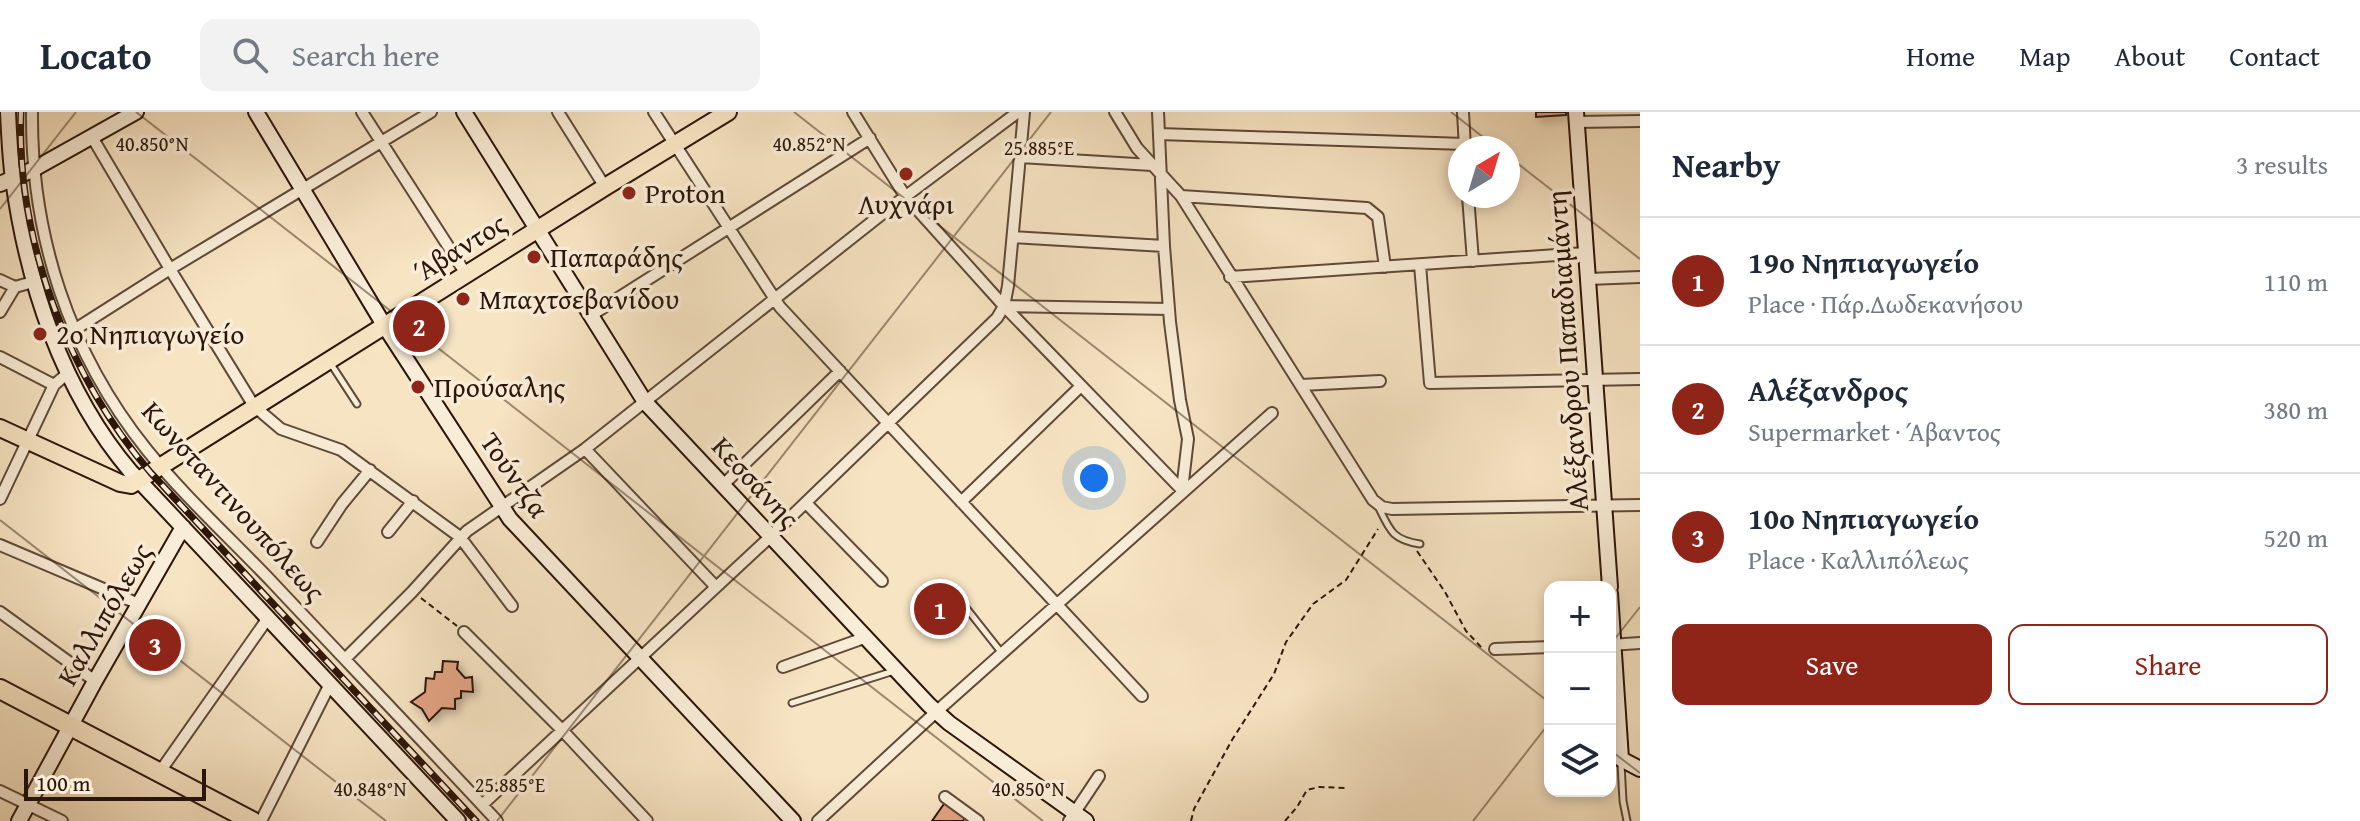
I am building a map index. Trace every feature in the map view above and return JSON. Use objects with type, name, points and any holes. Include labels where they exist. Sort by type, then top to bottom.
[{"type":"highway","points":[[0,689],[252,821]]},
{"type":"main road","name":"Άβαντος","points":[[140,481],[254,406],[728,112]]},
{"type":"main road","points":[[0,428],[120,483],[131,485],[140,481]]},
{"type":"street","name":"Κωνσταντινουπόλεως","points":[[8,112],[18,177],[42,223],[74,330],[89,365],[109,398],[161,466],[497,821]]},
{"type":"street","name":"Κωνσταντινουπόλεως","points":[[18,177],[32,112]]},
{"type":"street","points":[[136,112],[18,177],[33,282],[68,373],[105,438],[140,481],[458,821]]},
{"type":"street","name":"Τούντζα","points":[[256,112],[384,325],[503,508],[523,534],[793,821]]},
{"type":"street","points":[[362,112],[466,274]]},
{"type":"street","points":[[74,330],[431,112]]},
{"type":"street","name":"Κεσσάνης","points":[[464,112],[645,402],[936,712],[1077,818]]},
{"type":"street","points":[[558,112],[605,187]]},
{"type":"street","points":[[654,112],[774,299],[1142,696]]},
{"type":"street","points":[[853,112],[905,196],[1004,306],[1182,490]]},
{"type":"street","points":[[345,659],[412,592],[460,537],[585,449],[905,196],[1018,112]]},
{"type":"street","points":[[482,805],[806,503],[997,318],[1004,306],[1024,112]]},
{"type":"street","points":[[1115,112],[1137,148],[1181,196],[1381,509],[1640,505]]},
{"type":"street","points":[[1158,112],[1157,169],[1169,309],[1188,439],[1182,490]]},
{"type":"street","points":[[1463,112],[1464,136]]},
{"type":"street","points":[[1576,117],[1640,121]]},
{"type":"street","name":"Αλέξανδρου Παπαδιαμάντη","points":[[1576,117],[1610,581]]},
{"type":"street","points":[[1159,134],[1448,145]]},
{"type":"street","points":[[92,137],[254,406],[281,429],[330,445],[370,470],[460,537],[512,606]]},
{"type":"street","points":[[590,316],[870,138]]},
{"type":"street","points":[[1020,157],[1157,169]]},
{"type":"street","points":[[1181,196],[1367,208],[1378,217],[1385,267]]},
{"type":"street","points":[[1469,208],[1473,261]]},
{"type":"street","points":[[1013,237],[1164,246]]},
{"type":"street","points":[[1230,277],[1586,253]]},
{"type":"street","points":[[1420,265],[1430,383],[1640,379]]},
{"type":"street","points":[[1588,279],[1640,277]]},
{"type":"street","points":[[0,280],[15,287],[33,282]]},
{"type":"street","points":[[0,312],[15,287]]},
{"type":"street","points":[[1004,306],[1169,309]]},
{"type":"street","points":[[0,357],[54,385]]},
{"type":"street","points":[[723,485],[840,371]]},
{"type":"street","points":[[0,499],[54,385],[68,373]]},
{"type":"street","points":[[1301,385],[1380,381]]},
{"type":"street","points":[[961,502],[1081,386]]},
{"type":"street","points":[[818,821],[1182,490],[1272,413]]},
{"type":"street","points":[[585,449],[716,587]]},
{"type":"street","points":[[317,542],[370,470]]},
{"type":"street","points":[[388,532],[413,501]]},
{"type":"street","points":[[806,503],[882,581]]},
{"type":"street","name":"Καλλιπόλεως","points":[[19,821],[183,527]]},
{"type":"street","points":[[0,545],[139,604]]},
{"type":"street","points":[[0,612],[95,681]]},
{"type":"street","points":[[159,773],[268,618]]},
{"type":"street","points":[[464,632],[647,821]]},
{"type":"street","points":[[783,667],[864,638]]},
{"type":"street","points":[[1616,645],[1640,643]]},
{"type":"street","points":[[1495,649],[1544,647]]},
{"type":"street","points":[[1613,653],[1621,759],[1640,769]]},
{"type":"street","points":[[261,821],[330,684]]},
{"type":"street","points":[[1077,818],[1099,776]]},
{"type":"street","points":[[0,791],[62,821]]},
{"type":"street","points":[[945,797],[978,821]]},
{"type":"lane","points":[[329,360],[357,404]]},
{"type":"lane","points":[[1381,509],[1390,531],[1404,542],[1420,544]]},
{"type":"lane","points":[[960,600],[1001,653]]},
{"type":"lane","points":[[792,703],[895,670]]},
{"type":"lane","points":[[1621,759],[1627,821]]},
{"type":"path","points":[[1191,821],[1194,809],[1232,740],[1274,674],[1286,642],[1313,604],[1346,580],[1381,509]]},
{"type":"path","points":[[1411,543],[1445,592],[1466,631],[1481,648],[1495,649]]},
{"type":"path","points":[[412,592],[464,632]]},
{"type":"path","points":[[1285,821],[1307,790],[1346,788]]},
{"type":"building","points":[[1536,112],[1566,112],[1566,115],[1536,117]]},
{"type":"building","points":[[952,600],[955,616],[931,624],[925,603]]},
{"type":"building","points":[[143,629],[172,647],[166,658],[136,642]]},
{"type":"building","points":[[443,661],[458,662],[457,669],[465,678],[472,677],[473,692],[461,691],[461,698],[455,699],[455,709],[442,708],[429,721],[422,709],[411,702],[425,692],[426,678],[434,679],[435,672],[442,672]]},
{"type":"building","points":[[946,801],[967,815],[963,821],[932,821]]},
{"type":"railway","points":[[21,112],[22,160],[38,257],[72,350],[121,435],[151,473],[476,821]]},
{"type":"place","name":"Λυχνάρι","points":[[906,174]]},
{"type":"place","name":"Proton","points":[[629,193]]},
{"type":"place","name":"Παπαράδης","points":[[534,257]]},
{"type":"place","name":"Μπαχτσεβανίδου","points":[[463,299]]},
{"type":"place","name":"Αλέξανδρος","points":[[419,326]]},
{"type":"place","name":"2ο Νηπιαγωγείο","points":[[40,334]]},
{"type":"place","name":"Προύσαλης","points":[[418,387]]},
{"type":"place","name":"19ο Νηπιαγωγείο","points":[[940,609]]},
{"type":"place","name":"10ο Νηπιαγωγείο","points":[[155,645]]}]
